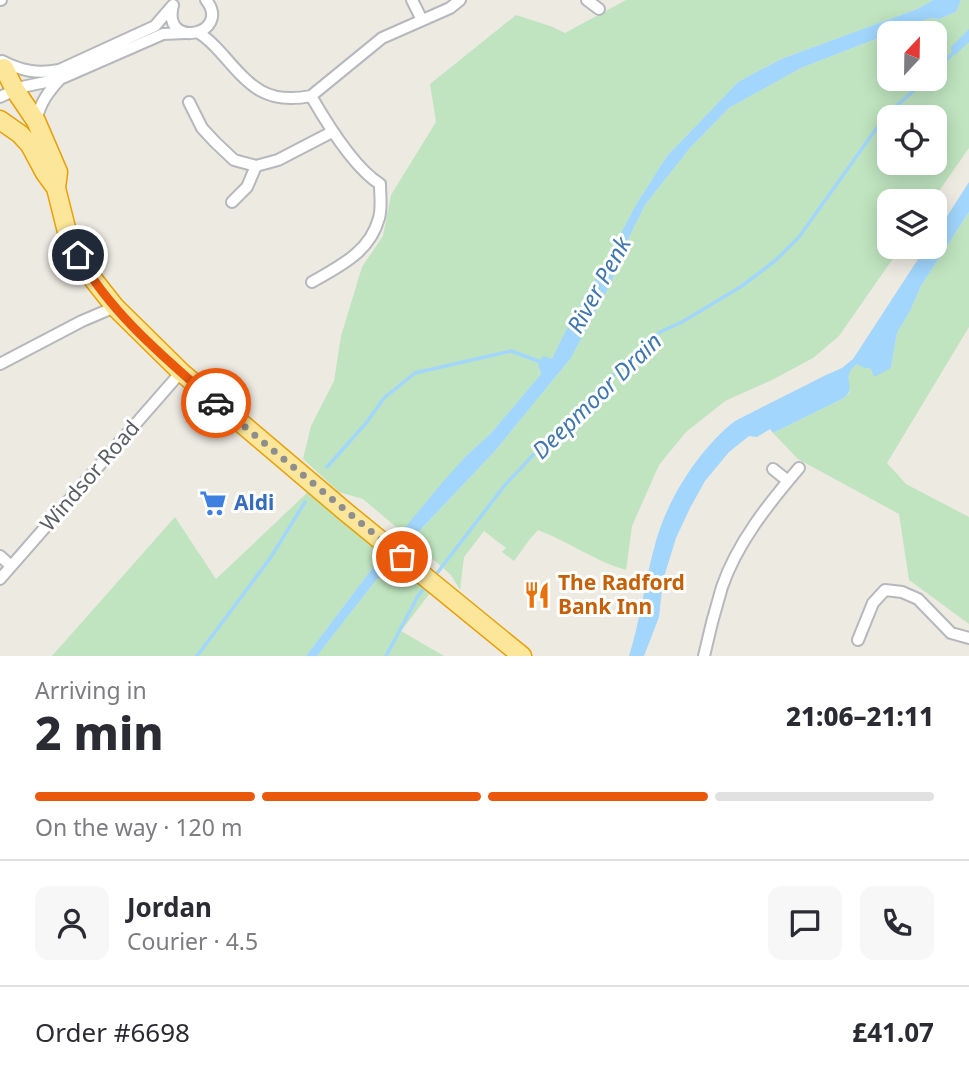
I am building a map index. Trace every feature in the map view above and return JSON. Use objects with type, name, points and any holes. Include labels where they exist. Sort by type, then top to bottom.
[{"type":"highway","points":[[2,62],[5,93],[36,121],[58,172],[56,188],[68,236],[89,274],[115,307],[181,372],[347,513],[522,656]]},
{"type":"highway","points":[[0,120],[30,145],[56,188]]},
{"type":"street","points":[[206,0],[212,12],[210,39]]},
{"type":"street","points":[[412,0],[422,20]]},
{"type":"street","points":[[199,33],[210,39],[245,81],[261,92],[281,99],[297,99],[311,96],[382,38],[450,8],[460,0]]},
{"type":"street","points":[[587,0],[599,9]]},
{"type":"street","points":[[174,3],[171,17],[173,23],[185,33]]},
{"type":"street","points":[[2,62],[25,71],[45,73],[59,70],[155,26],[174,3]]},
{"type":"street","points":[[5,93],[60,79],[163,34],[199,33],[211,21]]},
{"type":"street","points":[[36,121],[39,107],[47,93],[60,79]]},
{"type":"street","points":[[311,96],[332,132],[370,178],[380,184],[380,215],[373,236],[353,258],[312,282]]},
{"type":"street","points":[[189,102],[202,128],[215,142],[234,160],[256,166],[278,160],[332,132]]},
{"type":"street","points":[[232,202],[247,187],[256,166]]},
{"type":"street","points":[[0,364],[82,321],[115,307]]},
{"type":"street","name":"Windsor Road","points":[[0,579],[181,372]]},
{"type":"street","points":[[704,656],[723,585],[737,554],[763,513],[799,468]]},
{"type":"street","points":[[774,469],[788,481]]},
{"type":"street","points":[[0,556],[11,566]]},
{"type":"street","points":[[858,640],[873,603],[885,590],[902,592],[918,599],[951,633],[969,638]]},
{"type":"green space","points":[[626,0],[933,0],[917,9],[884,21],[877,21],[877,24],[781,59],[738,82],[667,156],[637,203],[568,326],[552,360],[538,364],[541,374],[491,433],[465,457],[402,532],[363,499],[339,492],[303,459],[311,426],[334,381],[341,336],[362,267],[383,236],[391,195],[436,122],[430,84],[516,15],[565,33]]},
{"type":"green space","points":[[961,0],[969,0],[969,148],[940,189],[877,189],[877,259],[893,259],[839,336],[813,358],[725,401],[686,432],[659,465],[632,526],[626,570],[538,530],[514,561],[502,552],[506,548],[484,531],[464,557],[460,590],[451,575],[411,540],[495,451],[571,358],[612,281],[621,254],[645,205],[690,148],[729,108],[801,68],[877,39],[877,91],[947,91],[947,21],[922,21],[939,19],[956,12]]},
{"type":"green space","points":[[969,212],[969,327],[887,463],[906,484],[969,517],[969,624],[909,580],[899,514],[798,459],[773,433],[844,398],[849,393],[849,374],[857,364],[872,371],[891,368],[897,333],[939,259],[947,259],[947,246]]},
{"type":"green space","points":[[308,492],[383,554],[306,656],[52,656],[175,517],[216,579]]},
{"type":"green space","points":[[391,561],[430,593],[401,631],[444,656],[317,656]]},
{"type":"water","points":[[933,0],[961,0],[956,12],[939,19],[884,21]]},
{"type":"water","name":"River Penk","points":[[877,24],[877,39],[801,68],[729,108],[690,148],[645,205],[621,254],[612,281],[571,358],[495,451],[391,561],[317,656],[306,656],[383,554],[441,484],[491,433],[541,374],[538,364],[543,356],[552,359],[637,203],[667,156],[738,82],[781,59]]},
{"type":"water","points":[[969,29],[969,42],[955,55],[950,48]]},
{"type":"water","points":[[969,182],[969,212],[947,246],[947,216]]},
{"type":"water","points":[[918,259],[939,259],[897,333],[891,368],[874,377],[869,368],[857,364],[849,374],[849,390],[844,398],[773,433],[770,429],[757,437],[749,436],[729,452],[705,481],[676,538],[663,580],[659,617],[644,656],[629,656],[661,525],[677,491],[698,459],[735,421],[842,368],[853,359]]},
{"type":"waterway","name":"Deepmoor Drain","points":[[947,59],[955,51]]},
{"type":"waterway","name":"Deepmoor Drain","points":[[434,577],[505,485],[570,416],[660,332],[742,286],[776,260],[799,237],[886,115],[913,91]]},
{"type":"waterway","points":[[327,467],[367,422],[384,398],[415,373],[511,351],[541,362]]},
{"type":"waterway","points":[[197,656],[271,557],[305,502]]},
{"type":"waterway","name":"Deepmoor Drain","points":[[386,656],[418,596],[427,585]]},
{"type":"way so far","points":[[216,403],[402,557]]},
{"type":"place","name":"Aldi","points":[[213,503]]},
{"type":"place","name":"The Radford Bank Inn","points":[[537,595]]},
{"type":"route","points":[[78,255],[115,307],[160,353],[216,403]]}]
